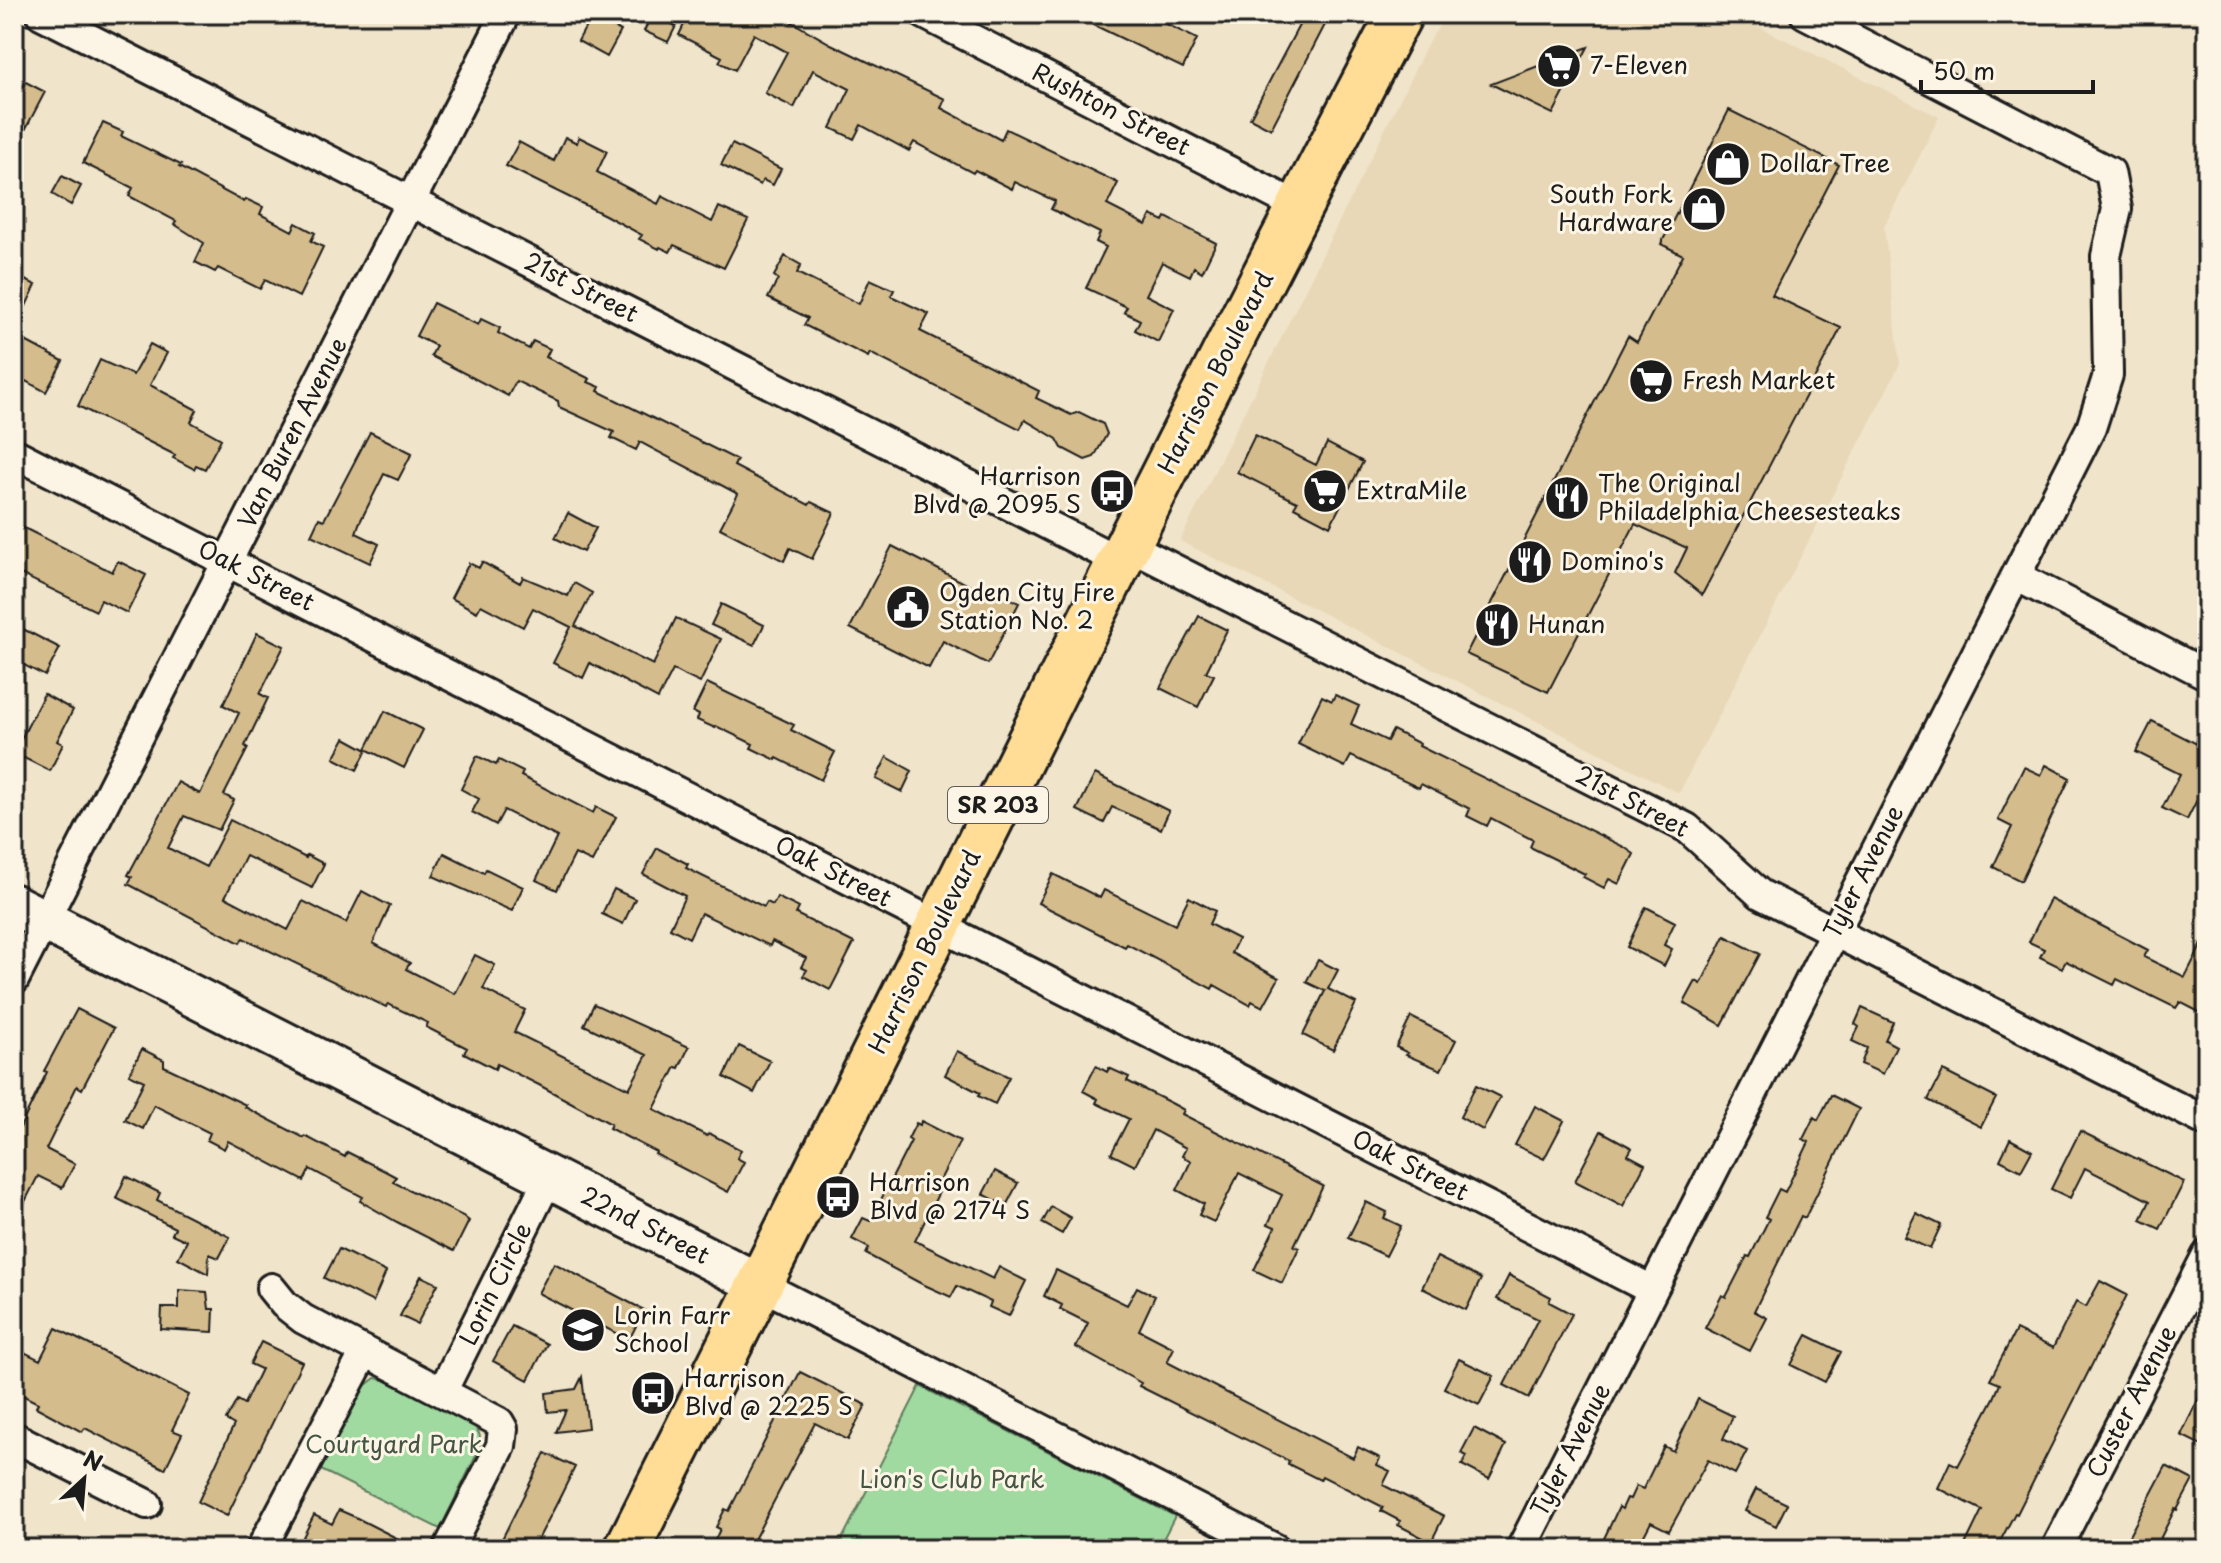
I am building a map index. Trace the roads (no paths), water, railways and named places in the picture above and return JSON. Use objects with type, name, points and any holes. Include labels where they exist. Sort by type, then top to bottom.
[{"type":"main road","name":"Harrison Boulevard","points":[[627,1549],[761,1285],[937,925],[1299,207],[1400,14]]},
{"type":"street","name":"21st Street","points":[[41,14],[410,202],[1687,828],[1760,894],[2207,1122]]},
{"type":"street","name":"Van Buren Avenue","points":[[14,980],[29,913],[227,560],[506,14]]},
{"type":"street","name":"Rushton Street","points":[[924,14],[1299,207]]},
{"type":"street","name":"Tyler Avenue","points":[[1521,1549],[2091,428],[2108,375],[2106,256],[2117,209],[2110,172],[1805,14]]},
{"type":"street","name":"Oak Street","points":[[14,453],[1652,1290]]},
{"type":"street","points":[[2016,576],[2207,675]]},
{"type":"street","name":"22nd Street","points":[[29,913],[1276,1549]]},
{"type":"street","name":"Lorin Circle","points":[[442,1392],[549,1177]]},
{"type":"street","name":"Custer Avenue","points":[[2056,1549],[2207,1255]]},
{"type":"street","points":[[271,1288],[284,1304],[303,1319],[499,1422],[503,1438],[448,1549]]},
{"type":"street","points":[[261,1549],[365,1352]]},
{"type":"street","points":[[14,1437],[147,1504]]},
{"type":"place","name":"7-Eleven","points":[[1559,66]]},
{"type":"place","name":"Dollar Tree","points":[[1728,164]]},
{"type":"place","name":"South Fork Hardware","points":[[1704,209]]},
{"type":"place","name":"Fresh Market","points":[[1651,381]]},
{"type":"place","name":"Harrison Blvd @ 2095 S","points":[[1112,491]]},
{"type":"place","name":"ExtraMile","points":[[1325,491]]},
{"type":"place","name":"The Original Philadelphia Cheesesteaks","points":[[1567,498]]},
{"type":"place","name":"Domino's","points":[[1530,562]]},
{"type":"place","name":"Ogden City Fire Station No. 2","points":[[908,607]]},
{"type":"place","name":"Hunan","points":[[1497,625]]},
{"type":"place","name":"Harrison Blvd @ 2174 S","points":[[838,1197]]},
{"type":"place","name":"Lorin Farr School","points":[[583,1330]]},
{"type":"place","name":"Harrison Blvd @ 2225 S","points":[[653,1393]]},
{"type":"park label","name":"Courtyard Park","points":[[394,1445]]},
{"type":"park label","name":"Lion's Club Park","points":[[952,1480]]}]
